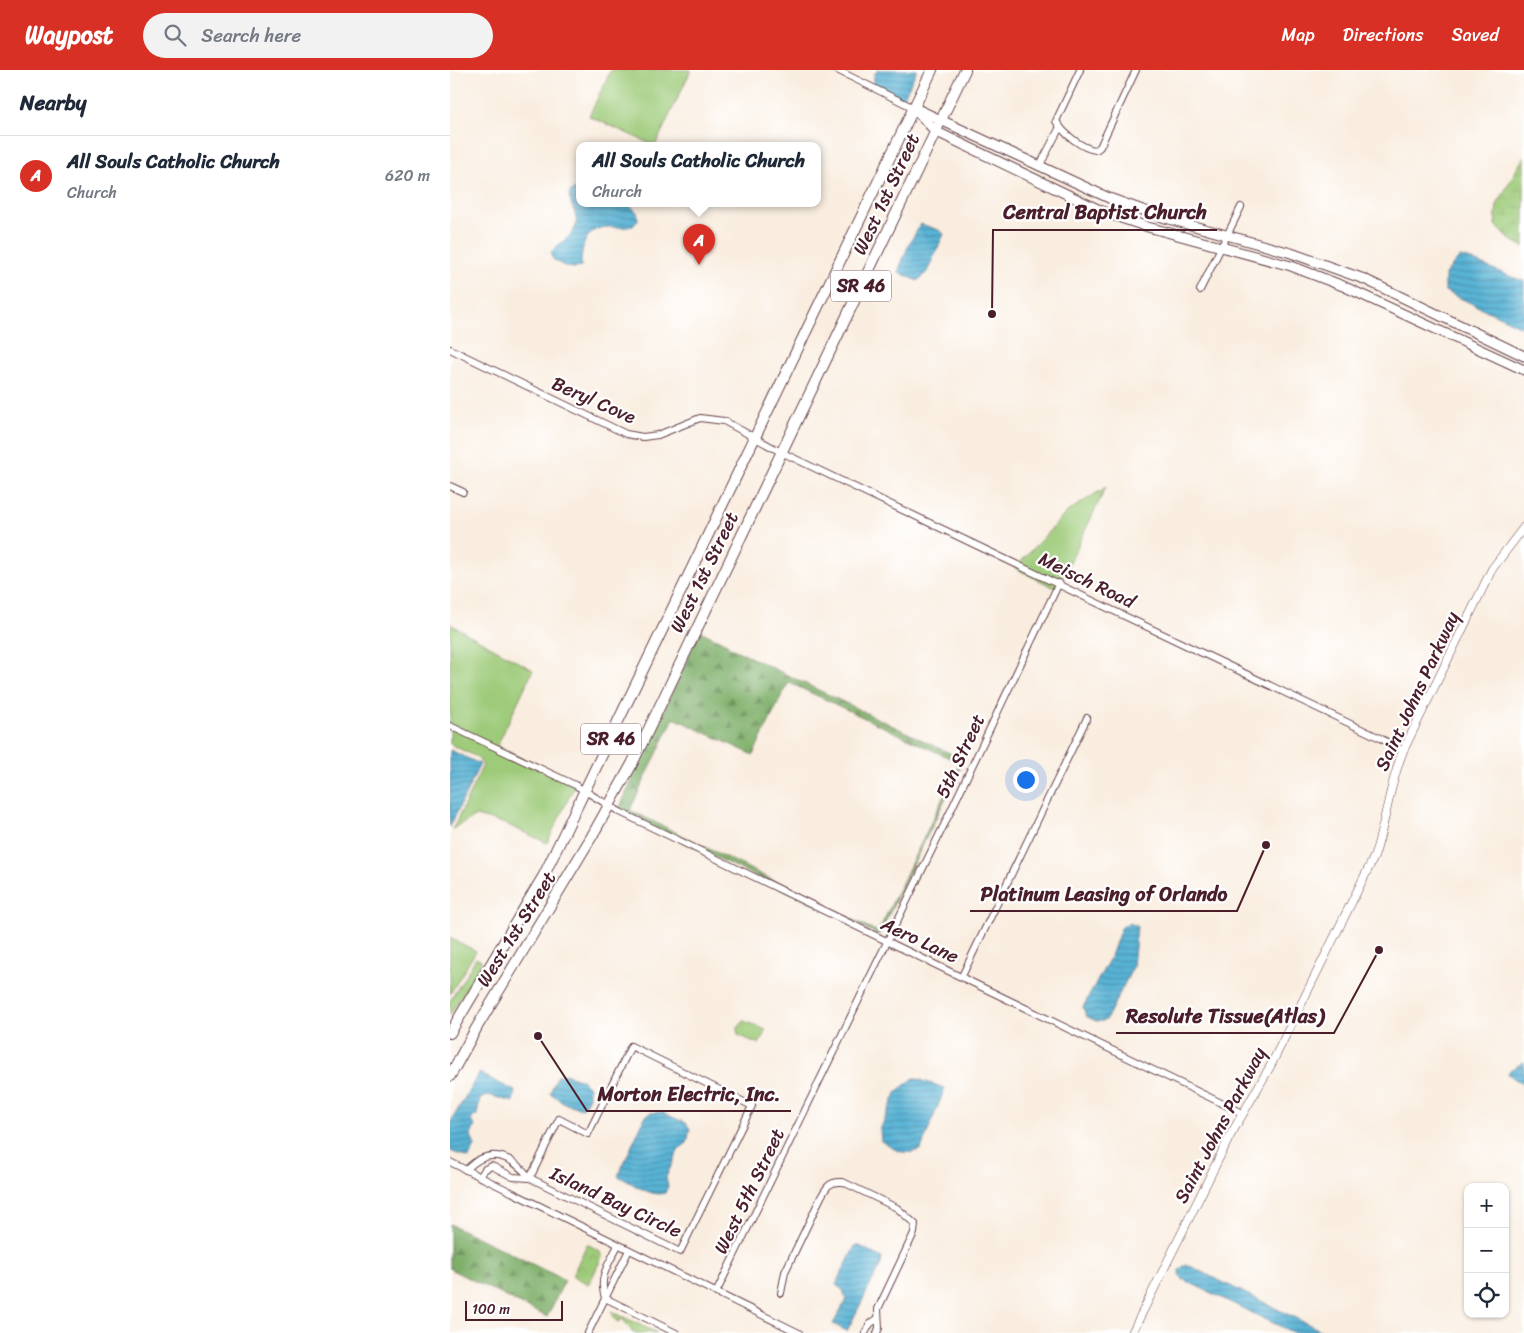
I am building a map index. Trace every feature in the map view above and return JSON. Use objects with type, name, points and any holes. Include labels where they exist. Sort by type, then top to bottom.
[{"type":"main road","name":"West 1st Street","points":[[450,1033],[534,894],[586,791],[932,70]]},
{"type":"main road","name":"West 1st Street","points":[[450,1076],[477,1027],[567,880],[609,806],[648,730],[965,70]]},
{"type":"main road","points":[[914,108],[1109,198],[1165,218],[1291,253],[1364,279],[1524,356]]},
{"type":"main road","points":[[914,108],[935,132],[1106,213],[1221,248],[1291,266],[1344,286],[1524,370]]},
{"type":"main road","points":[[1434,327],[1438,323],[1444,322],[1482,340],[1492,340]]},
{"type":"street","points":[[837,70],[914,108]]},
{"type":"street","points":[[1080,70],[1056,121],[1075,141],[1090,150],[1096,150],[1100,147],[1136,70]]},
{"type":"street","points":[[1039,167],[1060,127]]},
{"type":"street","points":[[1200,290],[1241,207]]},
{"type":"street","name":"Beryl Cove","points":[[450,349],[626,434],[643,437],[658,435],[700,418],[715,418],[757,438]]},
{"type":"street","name":"Meisch Road","points":[[757,438],[781,452],[1059,583],[1380,738],[1403,752]]},
{"type":"street","points":[[450,486],[463,492]]},
{"type":"street","name":"Saint Johns Parkway","points":[[1132,1333],[1242,1113],[1271,1065],[1374,857],[1382,832],[1393,776],[1492,569],[1524,528]]},
{"type":"street","name":"5th Street","points":[[887,941],[1059,583]]},
{"type":"street","points":[[962,976],[1087,718]]},
{"type":"street","name":"Aero Lane","points":[[450,726],[586,791],[609,806],[1242,1113]]},
{"type":"street","name":"West 5th Street","points":[[716,1293],[887,941]]},
{"type":"street","name":"Island Bay Circle","points":[[480,1177],[485,1169],[492,1166],[513,1177],[530,1178],[680,1252],[752,1106],[631,1046],[588,1134],[559,1120],[530,1178]]},
{"type":"street","name":"Island Bay Circle","points":[[466,1170],[475,1161],[483,1157],[497,1155],[518,1164],[530,1178]]},
{"type":"street","points":[[450,1162],[799,1333]]},
{"type":"street","points":[[781,1293],[785,1272],[821,1197],[828,1185],[834,1181],[843,1182],[897,1208],[915,1224],[914,1233],[878,1309],[877,1319],[879,1328],[876,1333]]},
{"type":"street","points":[[618,1245],[602,1278],[601,1286],[605,1298],[676,1333]]},
{"type":"street","points":[[588,1333],[629,1250]]},
{"type":"street","points":[[865,1333],[870,1324],[877,1319]]},
{"type":"green space","points":[[611,70],[691,70],[657,142],[646,142],[589,116]]},
{"type":"green space","points":[[1524,156],[1524,247],[1509,239],[1495,225],[1497,205]]},
{"type":"green space","points":[[1106,487],[1057,589],[1015,568],[1067,512]]},
{"type":"green space","points":[[450,624],[533,670],[497,746],[575,785],[547,843],[506,824],[476,816],[453,829],[483,765],[477,757],[450,744]]},
{"type":"green space","points":[[700,631],[727,644],[729,647],[964,760],[879,935],[618,811]],"holes":[[[790,683],[960,763],[878,932],[630,810],[674,718],[753,755],[787,685]]]},
{"type":"green space","points":[[450,938],[476,951],[450,994]]},
{"type":"green space","points":[[476,958],[482,961],[450,1015],[450,1001]]},
{"type":"green space","points":[[744,1021],[766,1030],[759,1044],[738,1035],[737,1029]]},
{"type":"green space","points":[[450,1224],[565,1280],[547,1317],[450,1269]]},
{"type":"green space","points":[[587,1244],[600,1251],[602,1257],[589,1284],[572,1276]]},
{"type":"green space","points":[[611,1311],[657,1333],[633,1333],[623,1319],[617,1322]]},
{"type":"water","points":[[878,70],[917,70],[903,99],[874,85],[874,74]]},
{"type":"water","points":[[576,189],[576,207],[631,207],[637,212],[638,220],[633,226],[594,230],[586,240],[582,252],[581,267],[573,268],[555,261],[552,258],[551,252],[572,234],[576,224],[575,212],[569,195],[571,191]]},
{"type":"water","points":[[921,224],[939,230],[944,234],[927,272],[918,281],[898,272],[909,244]]},
{"type":"water","points":[[1460,257],[1524,281],[1524,328],[1445,291],[1445,274]]},
{"type":"water","points":[[450,750],[480,764],[450,827]]},
{"type":"water","points":[[1129,923],[1137,926],[1133,967],[1106,1020],[1093,1020],[1086,1016],[1083,1007],[1111,956],[1121,928]]},
{"type":"water","points":[[1524,1062],[1524,1085],[1508,1074],[1510,1070]]},
{"type":"water","points":[[479,1073],[515,1091],[513,1102],[488,1095],[480,1099],[477,1115],[471,1121],[475,1125],[471,1136],[475,1146],[469,1158],[450,1151],[450,1123]]},
{"type":"water","points":[[565,1074],[582,1080],[589,1087],[589,1097],[583,1108],[566,1104],[550,1093],[557,1076]]},
{"type":"water","points":[[914,1078],[945,1088],[921,1149],[905,1152],[896,1150],[881,1141],[880,1130],[897,1091]]},
{"type":"water","points":[[661,1112],[686,1123],[690,1129],[687,1143],[679,1149],[666,1177],[668,1186],[665,1193],[659,1194],[641,1189],[618,1176],[645,1117],[650,1113]]},
{"type":"water","points":[[858,1245],[882,1258],[881,1264],[847,1331],[833,1324],[846,1300],[843,1290],[836,1285],[855,1246]]},
{"type":"water","points":[[1186,1264],[1326,1333],[1294,1333],[1182,1279],[1179,1275],[1179,1270]]},
{"type":"place","name":"All Souls Catholic Church","points":[[699,265]]},
{"type":"place","name":"Central Baptist Church","points":[[992,314]]},
{"type":"place","name":"Platinum Leasing of Orlando","points":[[1266,845]]},
{"type":"place","name":"Resolute Tissue(Atlas)","points":[[1379,950]]},
{"type":"place","name":"Morton Electric, Inc.","points":[[538,1036]]}]
